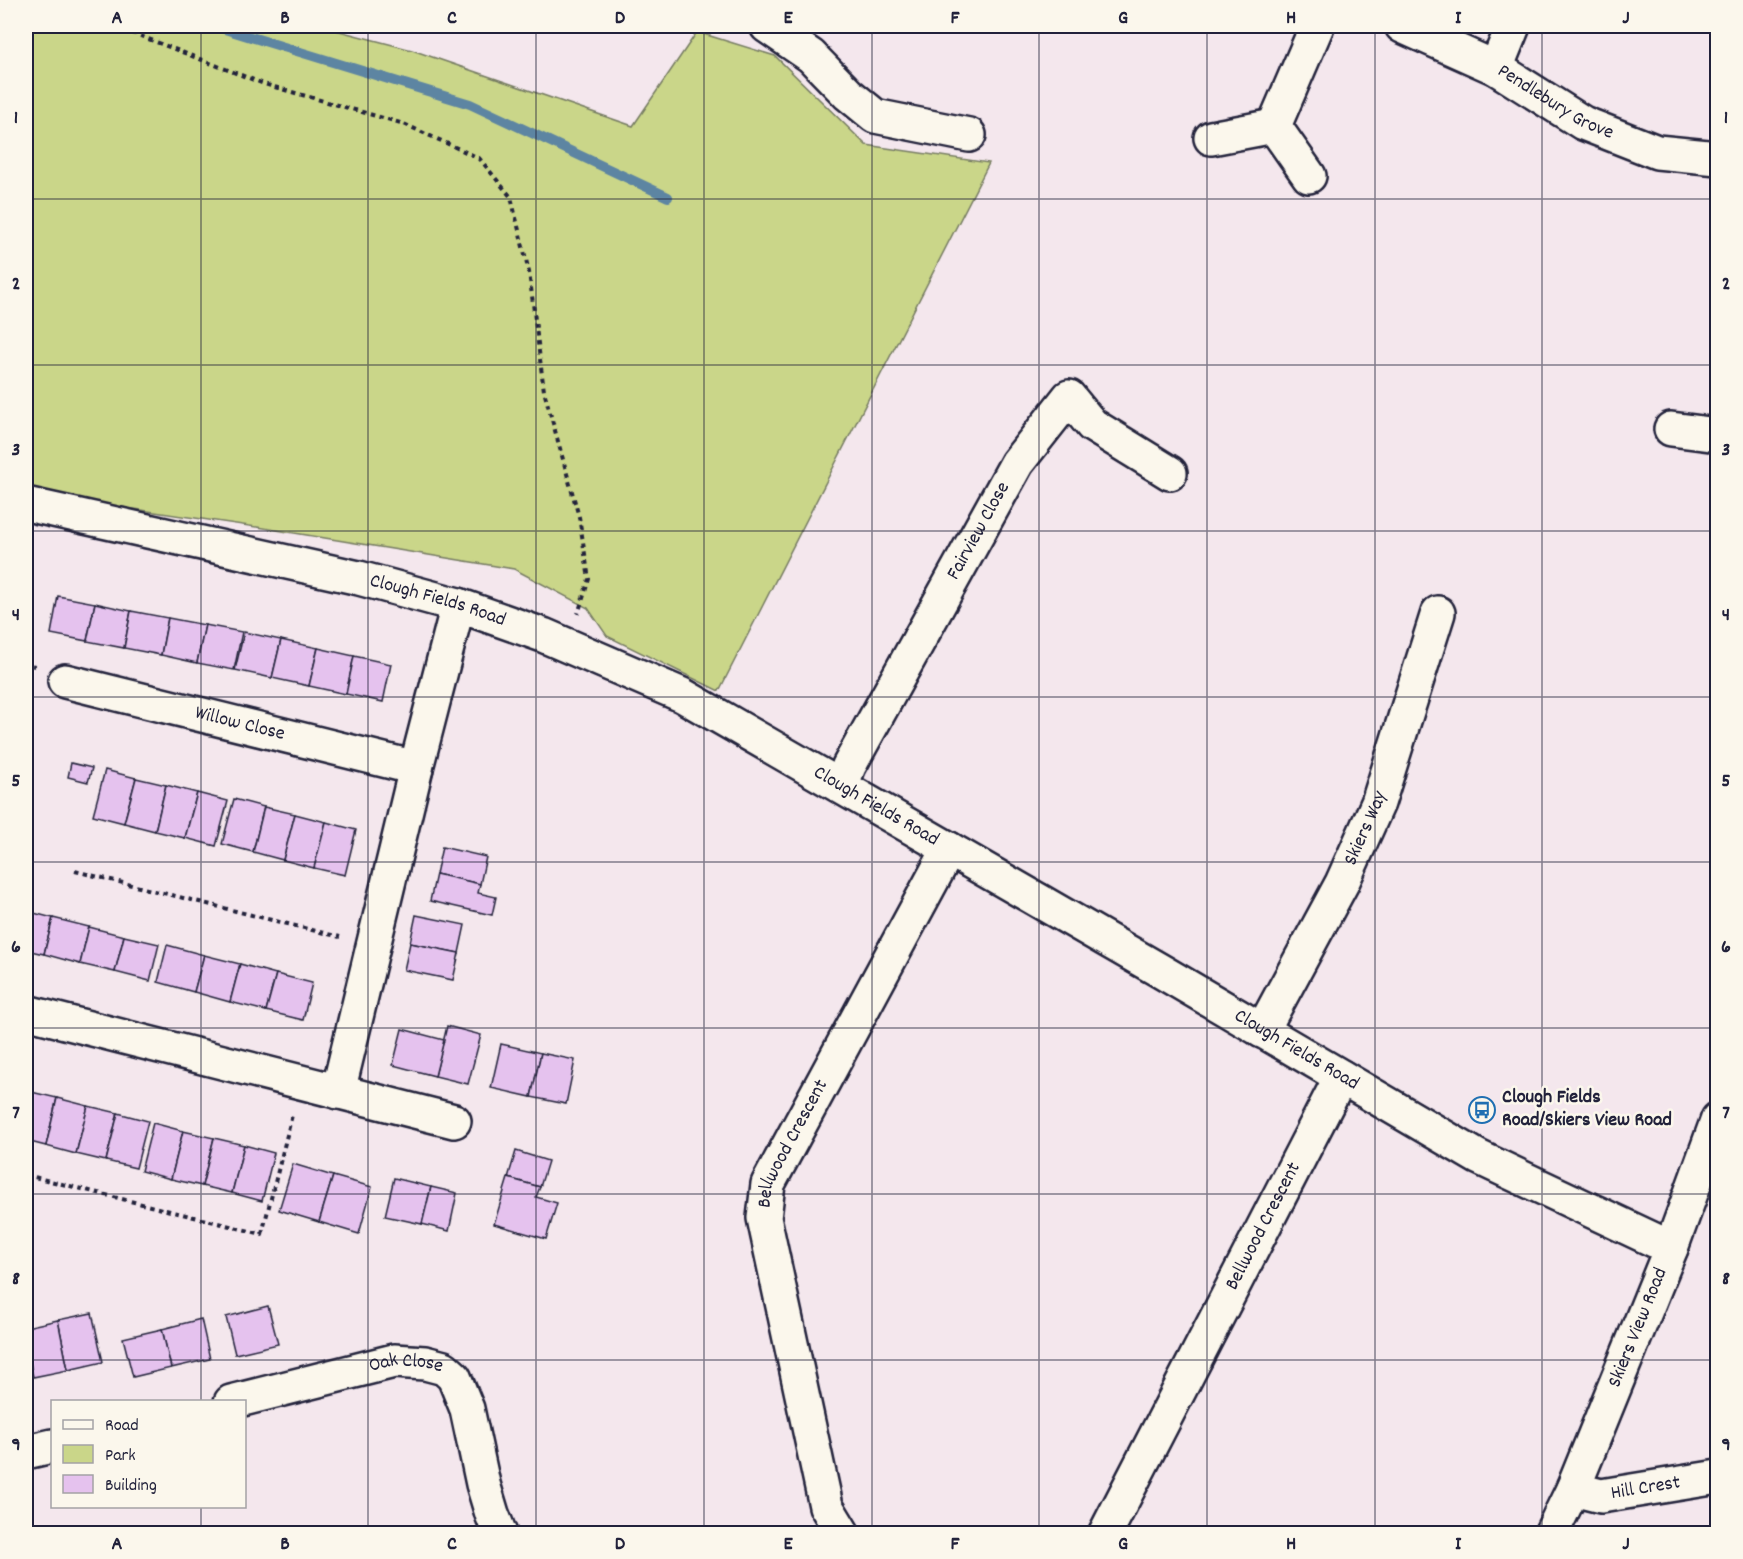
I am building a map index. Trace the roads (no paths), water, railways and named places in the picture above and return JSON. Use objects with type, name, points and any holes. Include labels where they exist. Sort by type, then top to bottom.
[{"type":"street","points":[[767,26],[811,56],[848,94],[875,116],[969,135]]},
{"type":"street","points":[[1274,126],[1317,26]]},
{"type":"street","name":"Pendlebury Grove","points":[[1402,26],[1496,68],[1583,123],[1657,152],[1718,158]]},
{"type":"street","points":[[1496,68],[1513,26]]},
{"type":"street","points":[[1211,138],[1274,126]]},
{"type":"street","points":[[1274,126],[1309,176]]},
{"type":"street","name":"Fairview Close","points":[[841,786],[849,766],[1017,463],[1069,397],[1092,425],[1170,473]]},
{"type":"street","points":[[1671,429],[1718,435]]},
{"type":"street","name":"Clough Fields Road","points":[[26,504],[359,578],[458,604],[569,646],[682,695],[1478,1157],[1671,1248]]},
{"type":"street","points":[[338,1092],[458,604]]},
{"type":"street","name":"Skiers Way","points":[[1262,1031],[1342,883],[1378,803],[1437,613]]},
{"type":"street","name":"Willow Close","points":[[65,681],[416,768]]},
{"type":"street","name":"Bellwood Crescent","points":[[843,1533],[826,1506],[766,1230],[764,1218],[768,1184],[949,849]]},
{"type":"street","points":[[26,1012],[454,1121]]},
{"type":"street","name":"Bellwood Crescent","points":[[1118,1529],[1341,1077]]},
{"type":"street","name":"Skiers View Road","points":[[1551,1533],[1573,1489],[1671,1248],[1718,1119]]},
{"type":"street","name":"Oak Close","points":[[235,1400],[394,1361],[425,1363],[444,1368],[454,1377],[466,1409],[483,1484],[500,1533]]},
{"type":"street","points":[[26,1452],[51,1446]]},
{"type":"street","name":"Hill Crest","points":[[1573,1489],[1601,1496],[1718,1477]]},
{"type":"waterway","points":[[215,26],[470,104],[668,197]]},
{"type":"place","name":"Clough Fields Road/Skiers View Road","points":[[1482,1110]]}]
